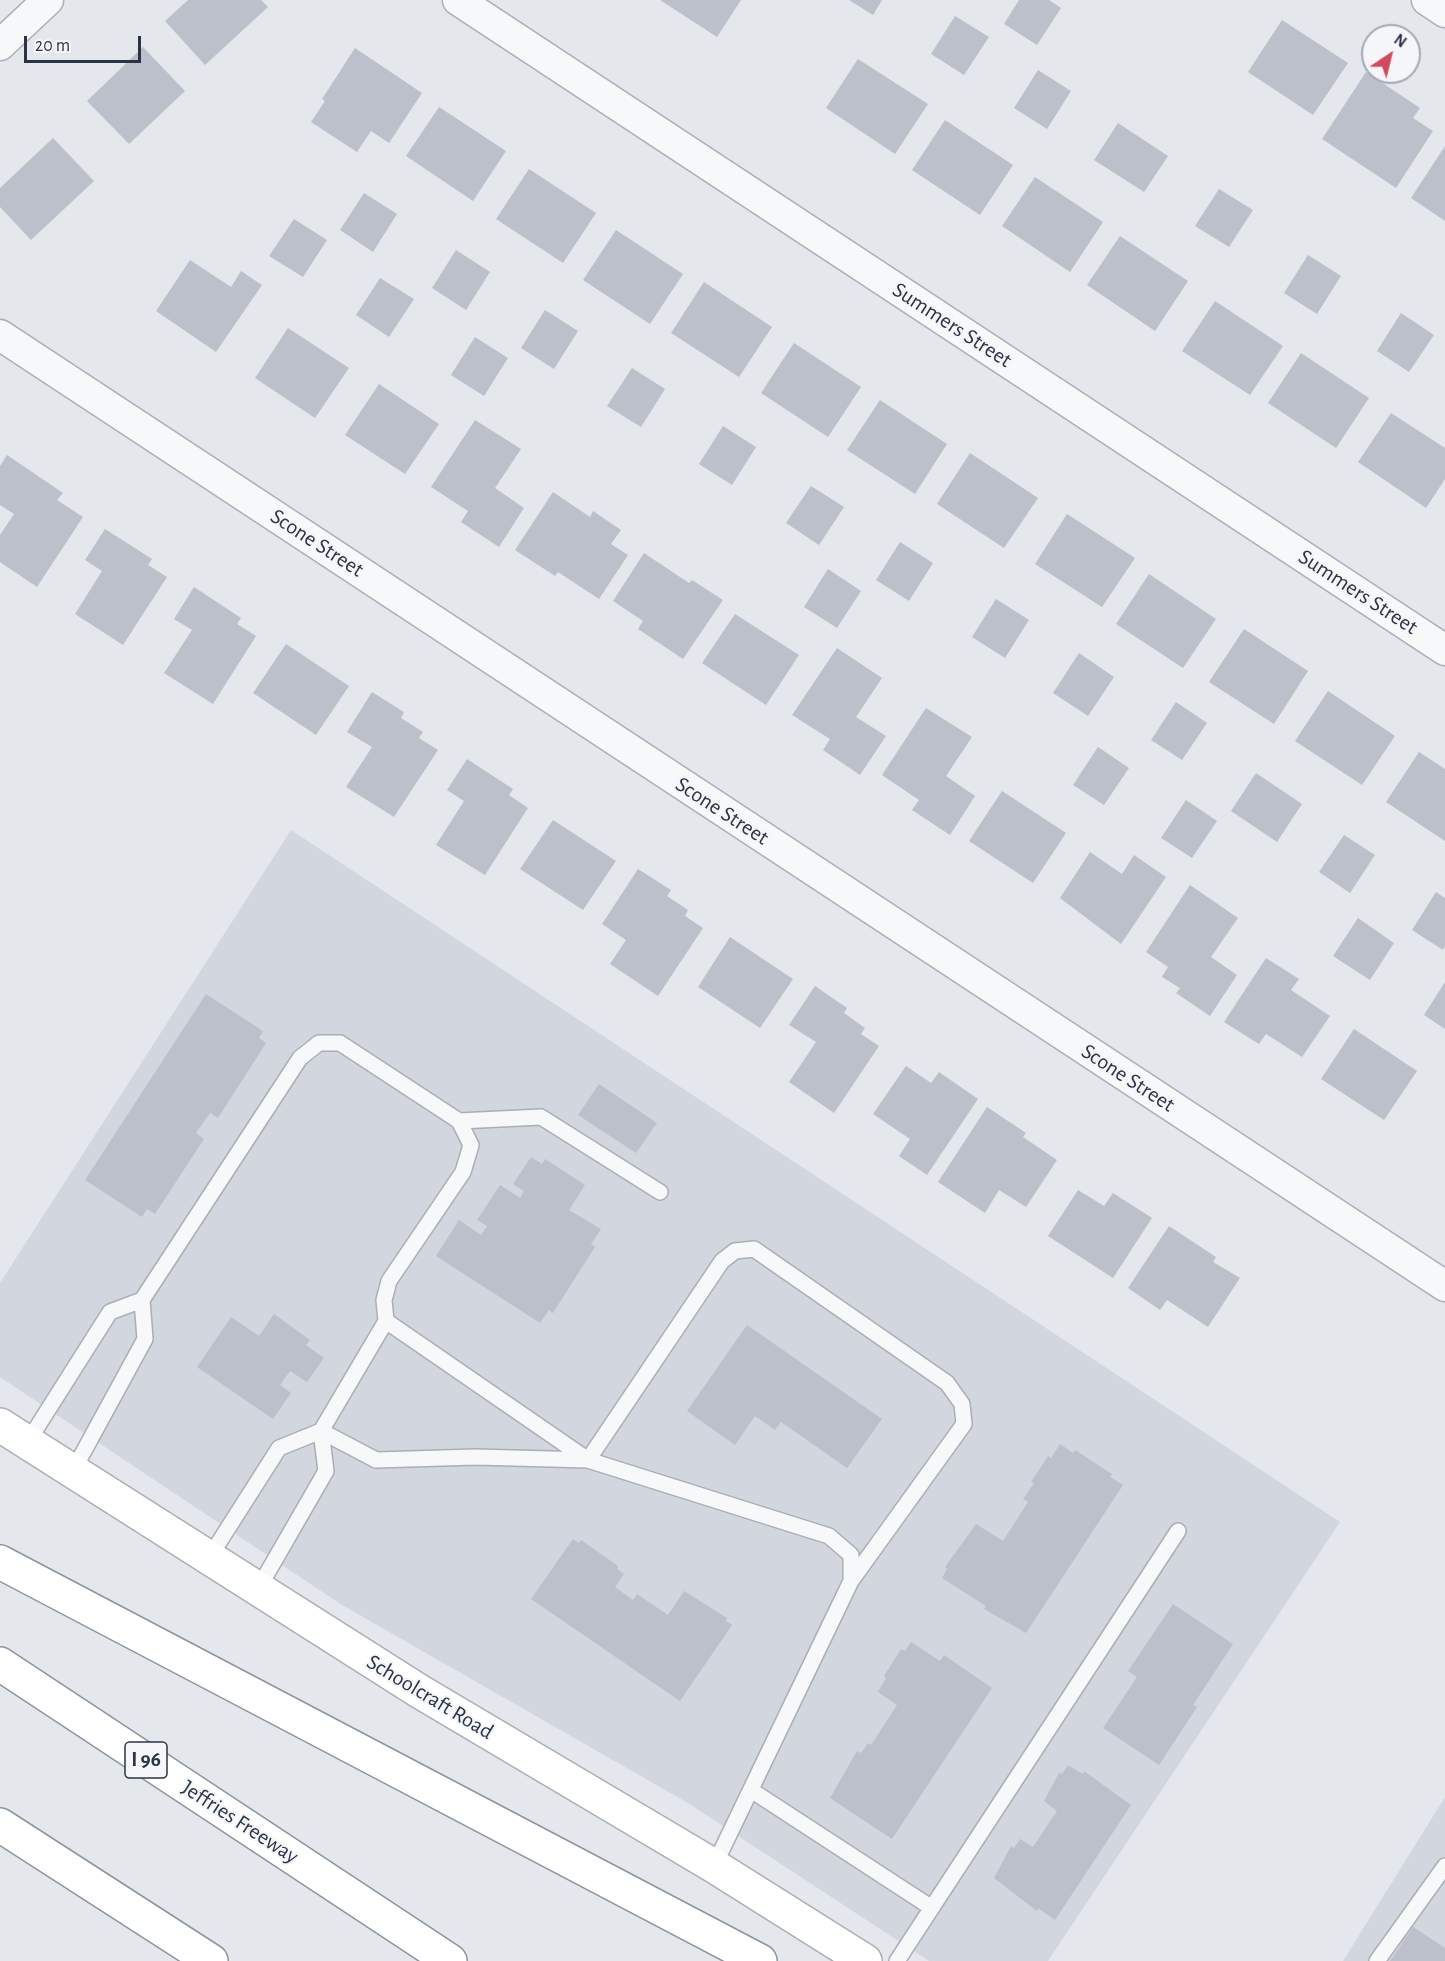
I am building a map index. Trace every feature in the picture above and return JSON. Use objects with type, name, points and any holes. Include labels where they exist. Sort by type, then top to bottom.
[{"type":"main road","name":"Schoolcraft Road","points":[[0,1425],[419,1691],[714,1866],[865,1961]]},
{"type":"main road","points":[[0,1562],[760,1961]]},
{"type":"main road","name":"Jeffries Freeway","points":[[0,1664],[450,1961]]},
{"type":"main road","points":[[0,1825],[211,1961]]},
{"type":"street","points":[[0,45],[48,0]]},
{"type":"street","name":"Summers Street","points":[[458,0],[1445,650]]},
{"type":"street","points":[[1427,0],[1445,12]]},
{"type":"street","name":"Scone Street","points":[[0,335],[1445,1286]]},
{"type":"lane","points":[[27,1443],[110,1312],[142,1300],[300,1058],[318,1044],[340,1043],[459,1121],[471,1145],[463,1172],[388,1281],[384,1300],[386,1321],[321,1431],[279,1448],[209,1558]]},
{"type":"lane","points":[[459,1121],[542,1118],[660,1192]]},
{"type":"lane","points":[[588,1460],[722,1261],[735,1251],[754,1249],[947,1383],[962,1404],[964,1424],[851,1581],[714,1866]]},
{"type":"lane","points":[[73,1471],[145,1339],[142,1300]]},
{"type":"lane","points":[[386,1321],[588,1460]]},
{"type":"lane","points":[[321,1431],[376,1460],[476,1457],[588,1460],[829,1536],[851,1555],[851,1581]]},
{"type":"lane","points":[[258,1589],[326,1471],[321,1431]]},
{"type":"lane","points":[[897,1961],[1178,1532]]},
{"type":"lane","points":[[751,1790],[932,1908]]},
{"type":"lane","points":[[1377,1961],[1445,1866]]},
{"type":"shaded area","points":[[291,830],[1340,1522],[1048,1961],[929,1961],[688,1803],[342,1605],[0,1377],[0,1283]]},
{"type":"shaded area","points":[[1445,1797],[1445,1961],[1343,1961]]},
{"type":"building","points":[[188,0],[261,0],[268,7],[205,65],[165,21]]},
{"type":"building","points":[[660,0],[741,0],[717,37]]},
{"type":"building","points":[[849,0],[882,0],[873,15]]},
{"type":"building","points":[[1019,0],[1049,0],[1061,8],[1037,45],[1004,24]]},
{"type":"building","points":[[955,16],[989,37],[964,75],[931,54]]},
{"type":"building","points":[[1282,20],[1348,63],[1313,115],[1248,72]]},
{"type":"building","points":[[143,47],[185,91],[129,144],[87,101]]},
{"type":"building","points":[[355,48],[422,93],[389,143],[371,131],[357,152],[311,122],[325,101],[322,99]]},
{"type":"building","points":[[858,59],[928,104],[895,154],[826,108]]},
{"type":"building","points":[[1038,70],[1071,91],[1047,129],[1014,108]]},
{"type":"building","points":[[1361,80],[1361,84],[1384,84],[1420,108],[1413,118],[1433,131],[1396,188],[1322,139]]},
{"type":"building","points":[[439,107],[506,151],[473,201],[406,156]]},
{"type":"building","points":[[945,120],[1013,165],[980,215],[912,170]]},
{"type":"building","points":[[1118,123],[1168,156],[1144,192],[1094,160]]},
{"type":"building","points":[[53,138],[94,181],[31,240],[0,207],[0,188]]},
{"type":"building","points":[[1445,146],[1445,221],[1411,198]]},
{"type":"building","points":[[529,169],[596,213],[563,263],[496,219]]},
{"type":"building","points":[[1035,177],[1103,222],[1070,272],[1002,226]]},
{"type":"building","points":[[1219,189],[1253,210],[1229,247],[1195,226]]},
{"type":"building","points":[[364,193],[397,214],[373,252],[340,230]]},
{"type":"building","points":[[294,219],[327,240],[303,277],[269,256]]},
{"type":"building","points":[[616,230],[683,274],[650,324],[583,280]]},
{"type":"building","points":[[1120,236],[1188,281],[1155,331],[1087,285]]},
{"type":"building","points":[[456,250],[490,272],[466,310],[432,288]]},
{"type":"building","points":[[1308,255],[1341,276],[1317,314],[1284,293]]},
{"type":"building","points":[[190,260],[231,287],[241,271],[262,285],[216,352],[156,311]]},
{"type":"building","points":[[380,278],[414,299],[389,337],[356,315]]},
{"type":"building","points":[[704,282],[772,327],[739,377],[671,333]]},
{"type":"building","points":[[1215,301],[1283,346],[1250,395],[1182,351]]},
{"type":"building","points":[[545,310],[578,331],[554,369],[521,348]]},
{"type":"building","points":[[1401,313],[1434,335],[1409,372],[1377,351]]},
{"type":"building","points":[[288,328],[349,368],[315,418],[255,378]]},
{"type":"building","points":[[475,337],[508,358],[484,396],[451,375]]},
{"type":"building","points":[[794,343],[861,387],[828,437],[761,393]]},
{"type":"building","points":[[1301,353],[1369,398],[1336,448],[1268,403]]},
{"type":"building","points":[[632,368],[665,389],[641,427],[607,406]]},
{"type":"building","points":[[379,384],[439,424],[405,474],[345,435]]},
{"type":"building","points":[[880,400],[947,444],[915,494],[847,450]]},
{"type":"building","points":[[1391,413],[1445,448],[1445,479],[1426,508],[1358,462]]},
{"type":"building","points":[[475,420],[521,449],[495,488],[524,508],[499,547],[461,522],[468,511],[431,487]]},
{"type":"building","points":[[723,426],[756,447],[732,485],[699,464]]},
{"type":"building","points":[[970,453],[1038,498],[1004,548],[937,504]]},
{"type":"building","points":[[7,455],[63,493],[57,500],[83,517],[37,587],[0,562],[0,535],[14,514],[0,505],[0,466]]},
{"type":"building","points":[[811,486],[844,507],[819,545],[786,523]]},
{"type":"building","points":[[553,492],[590,517],[593,511],[621,530],[611,544],[628,555],[599,599],[558,572],[555,576],[515,550]]},
{"type":"building","points":[[1067,514],[1135,558],[1102,607],[1035,564]]},
{"type":"building","points":[[105,529],[152,559],[148,565],[167,577],[123,645],[75,614],[102,571],[85,560]]},
{"type":"building","points":[[900,542],[933,563],[909,601],[876,580]]},
{"type":"building","points":[[644,553],[689,583],[692,580],[723,600],[683,659],[638,629],[643,621],[613,601]]},
{"type":"building","points":[[828,569],[861,591],[837,628],[804,607]]},
{"type":"building","points":[[1149,574],[1216,619],[1183,668],[1116,624]]},
{"type":"building","points":[[194,587],[241,618],[237,624],[256,636],[213,704],[164,673],[192,630],[174,619]]},
{"type":"building","points":[[996,599],[1029,620],[1005,658],[972,637]]},
{"type":"building","points":[[735,614],[799,655],[766,705],[702,663]]},
{"type":"building","points":[[1244,629],[1308,671],[1274,724],[1209,682]]},
{"type":"building","points":[[286,644],[349,686],[316,735],[253,693]]},
{"type":"building","points":[[837,648],[882,678],[856,717],[886,736],[860,775],[823,750],[830,739],[792,715]]},
{"type":"building","points":[[1079,653],[1114,677],[1088,716],[1053,693]]},
{"type":"building","points":[[1328,691],[1395,736],[1362,785],[1295,741]]},
{"type":"building","points":[[372,692],[404,712],[401,718],[423,732],[419,738],[438,750],[394,817],[346,787],[372,747],[347,732]]},
{"type":"building","points":[[1176,702],[1207,723],[1182,760],[1151,740]]},
{"type":"building","points":[[926,708],[972,737],[946,776],[975,796],[950,835],[912,810],[919,800],[882,775]]},
{"type":"building","points":[[1098,747],[1129,768],[1104,805],[1073,785]]},
{"type":"building","points":[[1419,752],[1445,769],[1445,841],[1386,802]]},
{"type":"building","points":[[467,759],[513,789],[509,795],[528,808],[485,875],[436,845],[464,801],[447,790]]},
{"type":"building","points":[[1256,773],[1302,804],[1277,842],[1231,811]]},
{"type":"building","points":[[1002,791],[1066,833],[1033,883],[969,841]]},
{"type":"building","points":[[1186,800],[1217,821],[1192,858],[1161,838]]},
{"type":"building","points":[[553,820],[616,861],[583,910],[520,869]]},
{"type":"building","points":[[1344,835],[1375,855],[1350,893],[1319,872]]},
{"type":"building","points":[[1090,852],[1122,874],[1134,855],[1166,877],[1121,944],[1060,898]]},
{"type":"building","points":[[638,869],[671,890],[667,896],[688,910],[685,916],[703,928],[658,996],[610,964],[626,940],[602,924]]},
{"type":"building","points":[[1190,885],[1238,918],[1211,957],[1237,975],[1210,1016],[1176,993],[1180,988],[1162,977],[1168,967],[1146,952]]},
{"type":"building","points":[[1436,892],[1445,898],[1445,946],[1443,950],[1412,930]]},
{"type":"building","points":[[1358,918],[1394,943],[1370,980],[1333,956]]},
{"type":"building","points":[[730,937],[793,979],[760,1028],[698,987]]},
{"type":"building","points":[[1266,958],[1299,979],[1291,990],[1330,1016],[1302,1057],[1266,1034],[1259,1044],[1224,1022]]},
{"type":"building","points":[[1445,982],[1445,1029],[1424,1015]]},
{"type":"building","points":[[815,986],[847,1008],[844,1013],[865,1028],[861,1034],[879,1046],[834,1113],[789,1082],[816,1042],[789,1025]]},
{"type":"building","points":[[206,994],[263,1031],[259,1038],[266,1043],[218,1118],[210,1113],[196,1133],[204,1139],[155,1214],[147,1209],[142,1217],[85,1180]]},
{"type":"building","points":[[1354,1029],[1417,1071],[1384,1120],[1321,1079]]},
{"type":"building","points":[[906,1066],[931,1083],[939,1072],[978,1099],[927,1175],[899,1156],[910,1139],[873,1114]]},
{"type":"building","points":[[599,1084],[657,1123],[636,1153],[578,1115]]},
{"type":"building","points":[[987,1107],[1026,1133],[1023,1137],[1057,1160],[1026,1207],[999,1190],[985,1213],[938,1182]]},
{"type":"building","points":[[531,1157],[542,1164],[545,1159],[585,1185],[569,1210],[601,1229],[591,1244],[595,1247],[553,1313],[549,1310],[540,1323],[436,1256],[459,1220],[481,1235],[487,1226],[477,1220],[500,1185],[520,1198],[524,1191],[513,1184]]},
{"type":"building","points":[[1078,1190],[1104,1206],[1113,1193],[1152,1218],[1113,1278],[1048,1236]]},
{"type":"building","points":[[1169,1226],[1216,1257],[1213,1262],[1240,1278],[1208,1327],[1167,1300],[1160,1310],[1128,1288]]},
{"type":"building","points":[[274,1314],[310,1340],[306,1345],[324,1358],[307,1382],[290,1371],[280,1385],[291,1393],[273,1419],[197,1367],[231,1317],[259,1336]]},
{"type":"building","points":[[747,1325],[882,1419],[847,1468],[781,1422],[775,1430],[755,1416],[735,1445],[687,1411]]},
{"type":"building","points":[[1060,1444],[1073,1453],[1075,1450],[1112,1474],[1110,1477],[1123,1485],[1026,1633],[984,1609],[986,1606],[942,1578],[947,1569],[945,1567],[976,1524],[1003,1541],[1028,1502],[1023,1499],[1034,1483],[1031,1482],[1048,1456],[1051,1458]]},
{"type":"building","points":[[573,1539],[579,1543],[581,1540],[618,1566],[617,1569],[624,1574],[615,1587],[633,1600],[637,1594],[668,1615],[684,1591],[727,1618],[726,1621],[732,1625],[680,1701],[531,1599]]},
{"type":"building","points":[[1173,1604],[1233,1644],[1193,1705],[1197,1707],[1159,1765],[1103,1728],[1137,1677],[1128,1671]]},
{"type":"building","points":[[911,1642],[940,1661],[944,1655],[992,1688],[892,1839],[830,1798],[857,1751],[861,1753],[868,1743],[871,1745],[897,1705],[878,1692],[886,1678],[884,1676],[901,1649],[905,1651]]},
{"type":"building","points":[[1068,1765],[1083,1774],[1084,1771],[1131,1805],[1055,1920],[1038,1908],[1037,1911],[994,1878],[1011,1846],[1014,1848],[1020,1839],[1033,1847],[1057,1811],[1044,1801],[1059,1773],[1062,1774]]},
{"type":"building","points":[[1413,1927],[1445,1948],[1445,1961],[1390,1961]]}]
